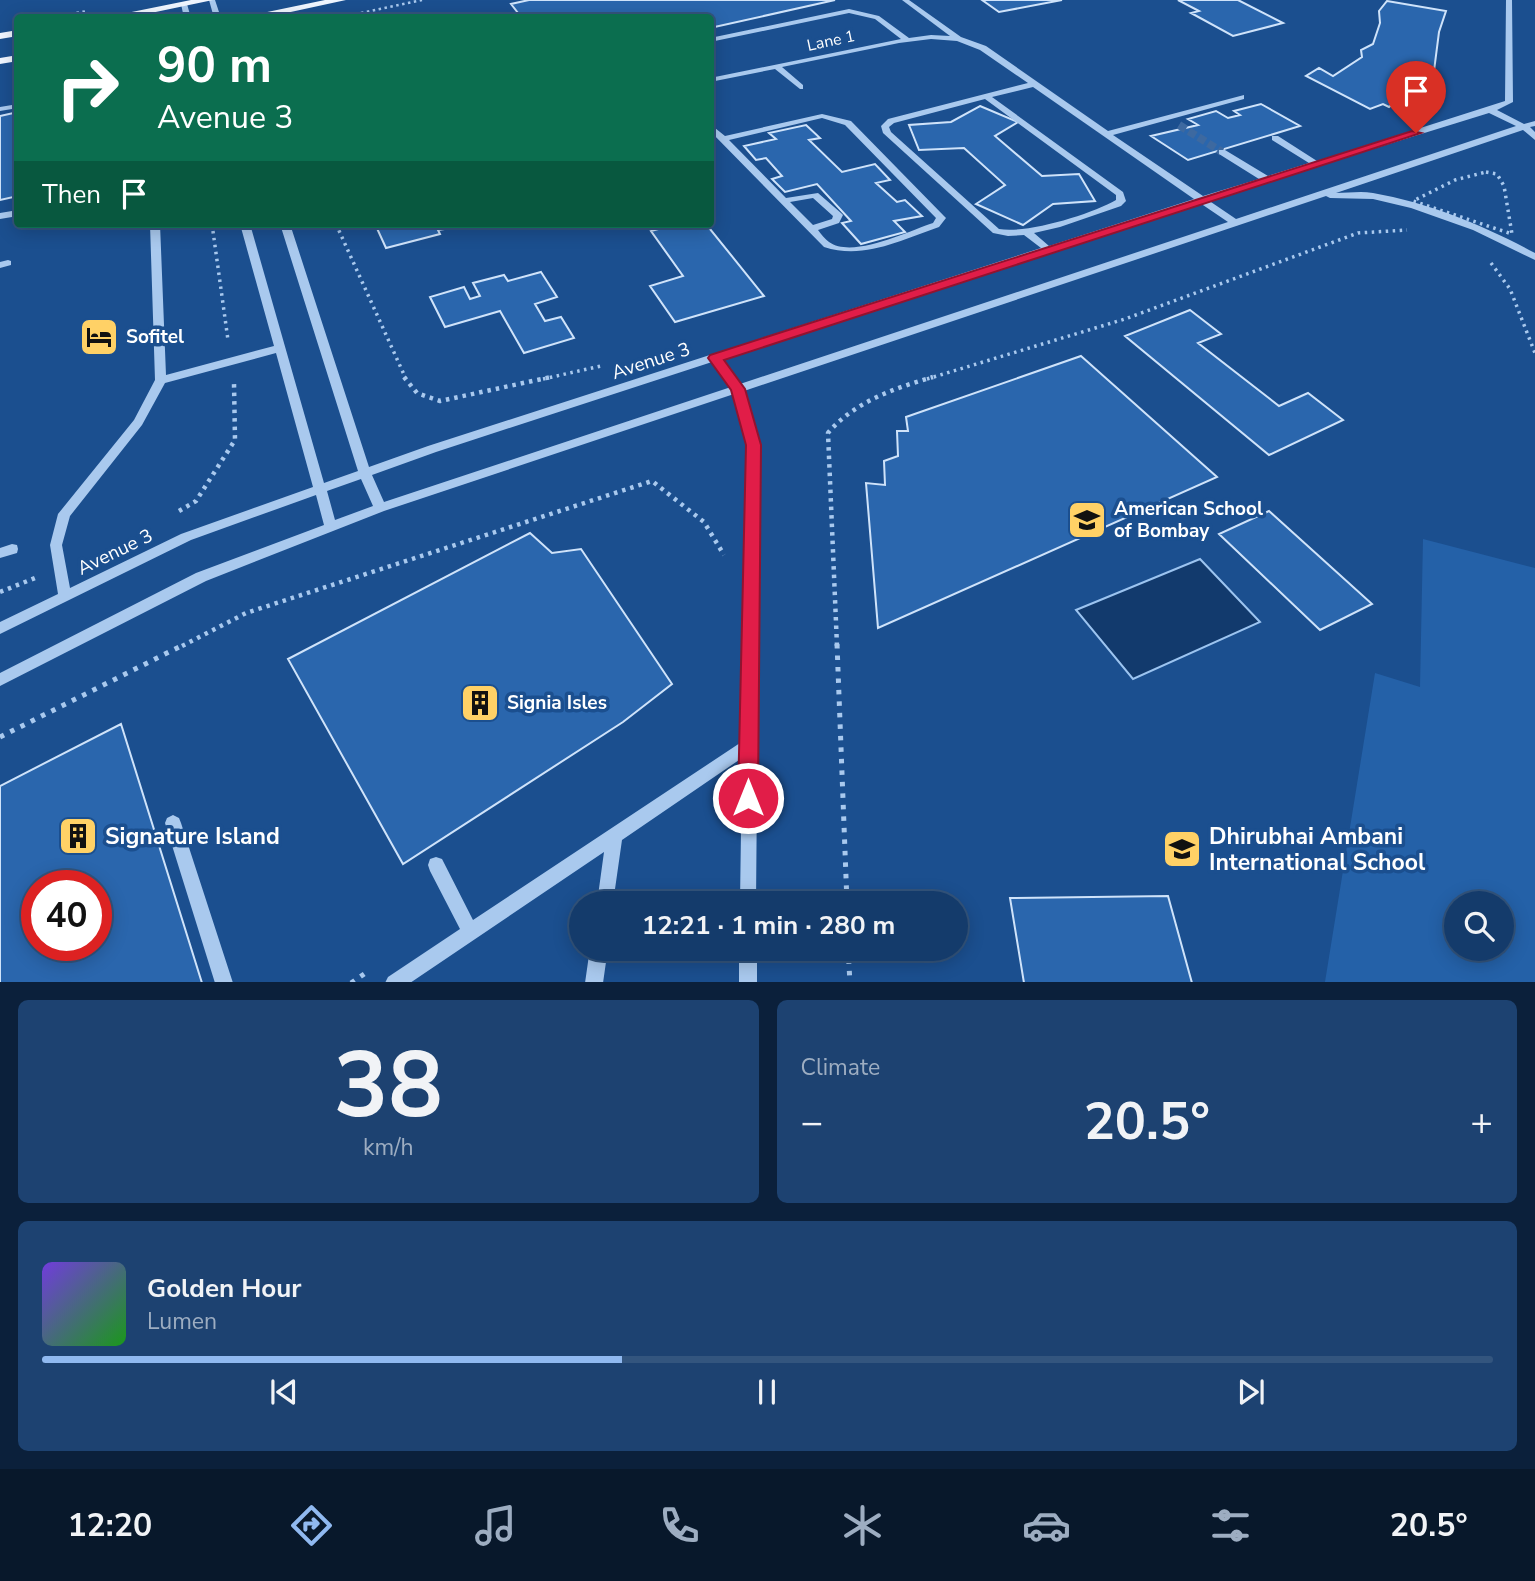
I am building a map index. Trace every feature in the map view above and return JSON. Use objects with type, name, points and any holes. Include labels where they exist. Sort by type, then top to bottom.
[{"type":"main road","points":[[129,14],[210,0]]},
{"type":"main road","points":[[265,14],[341,0]]},
{"type":"main road","points":[[296,14],[318,4]]},
{"type":"street","points":[[905,0],[958,38],[984,48],[1235,223]]},
{"type":"street","points":[[1490,110],[1509,102],[1509,0]]},
{"type":"street","points":[[184,4],[187,14]]},
{"type":"street","points":[[714,39],[849,11],[877,17],[908,40]]},
{"type":"street","name":"Lane 1","points":[[714,79],[908,40],[958,38]]},
{"type":"street","points":[[777,66],[800,87]]},
{"type":"street","points":[[987,97],[1122,197],[1118,204],[1013,235],[996,231],[887,133],[885,126],[891,121],[1034,84]]},
{"type":"street","points":[[1106,134],[1241,97]]},
{"type":"street","points":[[1490,110],[1532,129]]},
{"type":"street","name":"Avenue 3","points":[[0,628],[186,537],[365,473],[1200,200],[1490,110]]},
{"type":"street","points":[[714,129],[723,139],[811,229],[833,248],[856,251],[936,225],[941,218],[848,123],[835,117],[822,116],[723,139]]},
{"type":"street","points":[[1166,117],[1179,125]]},
{"type":"street","points":[[0,680],[201,578],[380,508],[1318,195],[1532,129]]},
{"type":"street","points":[[1275,138],[1316,164]]},
{"type":"street","points":[[1222,152],[1266,179]]},
{"type":"street","points":[[784,201],[815,195],[838,215],[836,222],[811,229]]},
{"type":"street","points":[[1318,195],[1372,196],[1422,209],[1479,230],[1535,257]]},
{"type":"street","points":[[65,596],[56,545],[64,514],[138,422],[161,380],[155,228]]},
{"type":"street","points":[[246,228],[331,528]]},
{"type":"street","points":[[286,228],[365,473],[380,508]]},
{"type":"street","points":[[1026,232],[1049,250]]},
{"type":"street","points":[[161,380],[280,348]]},
{"type":"street","points":[[715,358],[738,389],[754,445],[748,891]]},
{"type":"street","points":[[394,982],[748,746]]},
{"type":"street","points":[[173,823],[224,982]]},
{"type":"street","points":[[607,891],[614,835]]},
{"type":"street","points":[[436,865],[470,932]]},
{"type":"street","points":[[594,982],[597,961]]},
{"type":"street","points":[[748,961],[748,982]]},
{"type":"path","points":[[355,14],[422,0]]},
{"type":"path","points":[[173,515],[196,501],[235,440],[231,361],[213,228]]},
{"type":"path","points":[[338,228],[403,375],[417,393],[440,401],[603,365]]},
{"type":"path","points":[[847,891],[828,433],[842,416],[862,404],[916,382],[1125,319],[1358,233],[1408,230]]},
{"type":"path","points":[[1487,258],[1510,289],[1535,353]]},
{"type":"path","points":[[0,737],[246,613],[652,481],[704,522],[728,561]]},
{"type":"path","points":[[0,592],[61,567]]},
{"type":"path","points":[[849,961],[850,982]]},
{"type":"path","points":[[351,982],[373,968]]},
{"type":"shaded area","points":[[1423,539],[1535,568],[1535,982],[1325,982],[1375,673],[1420,687]]},
{"type":"shaded area","points":[[1200,559],[1260,622],[1133,679],[1076,610]]},
{"type":"building","points":[[529,0],[835,0],[714,27],[714,14],[519,14],[511,4]]},
{"type":"building","points":[[982,0],[1062,0],[999,12]]},
{"type":"building","points":[[1178,0],[1238,0],[1283,23],[1233,36],[1191,13],[1199,11]]},
{"type":"building","points":[[1387,1],[1446,11],[1439,32],[1434,71],[1389,107],[1383,104],[1370,109],[1306,76],[1319,68],[1333,76],[1362,57],[1361,50],[1373,44],[1380,23],[1379,11]]},
{"type":"building","points":[[1261,104],[1300,126],[1188,160],[1151,136],[1198,125],[1188,119],[1216,111],[1228,118],[1240,115],[1234,111]]},
{"type":"building","points":[[980,106],[1018,122],[995,136],[1042,176],[1079,174],[1095,201],[1053,204],[1023,225],[976,204],[1005,185],[964,148],[919,150],[909,125],[951,122]]},
{"type":"building","points":[[14,113],[14,197],[0,200],[0,116]]},
{"type":"building","points":[[806,125],[820,138],[809,140],[842,172],[875,164],[890,180],[876,183],[897,202],[905,200],[922,216],[894,221],[905,232],[861,244],[842,223],[851,221],[817,184],[785,192],[772,179],[782,176],[766,158],[756,160],[744,146],[776,139],[769,133]]},
{"type":"building","points":[[377,228],[451,228],[438,230],[440,234],[386,248]]},
{"type":"building","points":[[662,228],[709,228],[764,296],[675,322],[650,286],[683,276],[651,231]]},
{"type":"building","points":[[541,272],[557,297],[535,304],[545,321],[561,317],[574,338],[524,353],[500,311],[445,327],[430,297],[464,287],[470,299],[480,296],[473,283],[504,275],[508,281]]},
{"type":"building","points":[[1190,310],[1221,334],[1198,343],[1279,406],[1308,393],[1343,420],[1269,455],[1125,336]]},
{"type":"building","points":[[1081,356],[1217,477],[878,628],[866,483],[885,485],[884,461],[898,456],[897,431],[908,431],[906,417]]},
{"type":"building","points":[[1269,511],[1372,604],[1320,630],[1219,534]]},
{"type":"building","name":"Signia Isles","points":[[530,533],[552,553],[581,549],[672,684],[623,722],[403,864],[288,659]]},
{"type":"building","name":"Signature Island","points":[[121,724],[202,982],[0,982],[0,786]]},
{"type":"building","points":[[1168,896],[1192,982],[1024,982],[1010,898]]},
{"type":"tunnel","points":[[1179,125],[1222,152]]},
{"type":"place","name":"Sofitel","points":[[99,337]]},
{"type":"place","name":"American School of Bombay","points":[[1087,520]]},
{"type":"place","name":"Signia Isles","points":[[480,703]]},
{"type":"place","name":"Signature Island","points":[[78,836]]},
{"type":"place","name":"Dhirubhai Ambani International School","points":[[1182,849]]},
{"type":"route","points":[[748,798],[754,445],[738,389],[715,358],[1200,200],[1416,133]]}]
